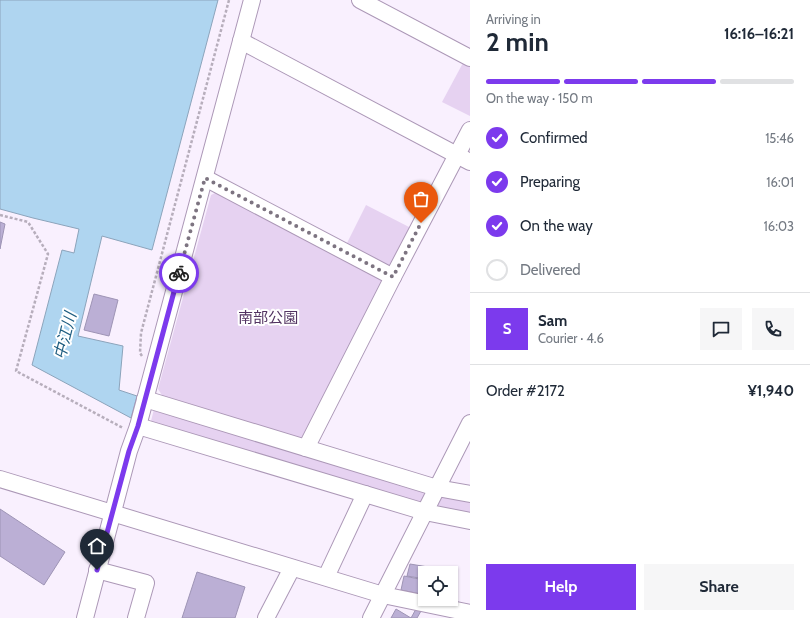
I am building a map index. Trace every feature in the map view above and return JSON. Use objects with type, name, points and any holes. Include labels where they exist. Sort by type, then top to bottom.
[{"type":"street","points":[[85,618],[252,0]]},
{"type":"street","points":[[360,0],[470,58]]},
{"type":"street","points":[[241,41],[463,159]]},
{"type":"street","points":[[306,448],[393,277],[463,159],[470,130]]},
{"type":"street","points":[[205,178],[393,277]]},
{"type":"street","points":[[145,399],[437,488],[470,494]]},
{"type":"street","points":[[371,618],[470,423]]},
{"type":"street","points":[[137,430],[425,512],[470,521]]},
{"type":"street","points":[[0,479],[292,568],[383,594],[470,613]]},
{"type":"street","points":[[326,577],[366,494]]},
{"type":"street","points":[[266,618],[292,568]]},
{"type":"street","points":[[97,570],[146,583],[136,618]]},
{"type":"path","points":[[141,333],[229,0]]},
{"type":"path","points":[[0,215],[28,222],[48,254],[16,371],[137,430]]},
{"type":"green space","points":[[464,61],[470,64],[470,116],[442,102]]},
{"type":"green space","name":"南部公園","points":[[217,192],[381,277],[383,285],[306,436],[297,441],[165,400],[158,389],[211,195]]},
{"type":"green space","points":[[366,205],[411,228],[393,264],[387,267],[346,245]]},
{"type":"green space","points":[[155,405],[429,492],[423,505],[150,425]]},
{"type":"green space","points":[[441,496],[470,499],[470,517],[436,506]]},
{"type":"water","name":"中江川","points":[[0,0],[218,0],[152,250],[102,236],[78,336],[123,346],[119,390],[137,396],[131,418],[32,365],[62,250],[74,253],[79,229],[0,209]]},
{"type":"building","points":[[0,222],[5,224],[0,249]]},
{"type":"building","points":[[94,294],[118,300],[109,336],[84,330]]},
{"type":"building","points":[[0,509],[65,552],[44,585],[0,556]]},
{"type":"building","points":[[410,564],[422,566],[418,566],[418,578],[407,576]]},
{"type":"building","points":[[197,572],[245,587],[235,618],[182,618]]},
{"type":"building","points":[[404,576],[418,579],[418,593],[401,590]]},
{"type":"building","points":[[396,609],[411,618],[391,618]]},
{"type":"building","points":[[416,609],[421,611],[417,618],[411,618]]},
{"type":"way so far","points":[[179,273],[205,178],[393,277],[421,223]]},
{"type":"route","points":[[97,570],[179,273]]}]
